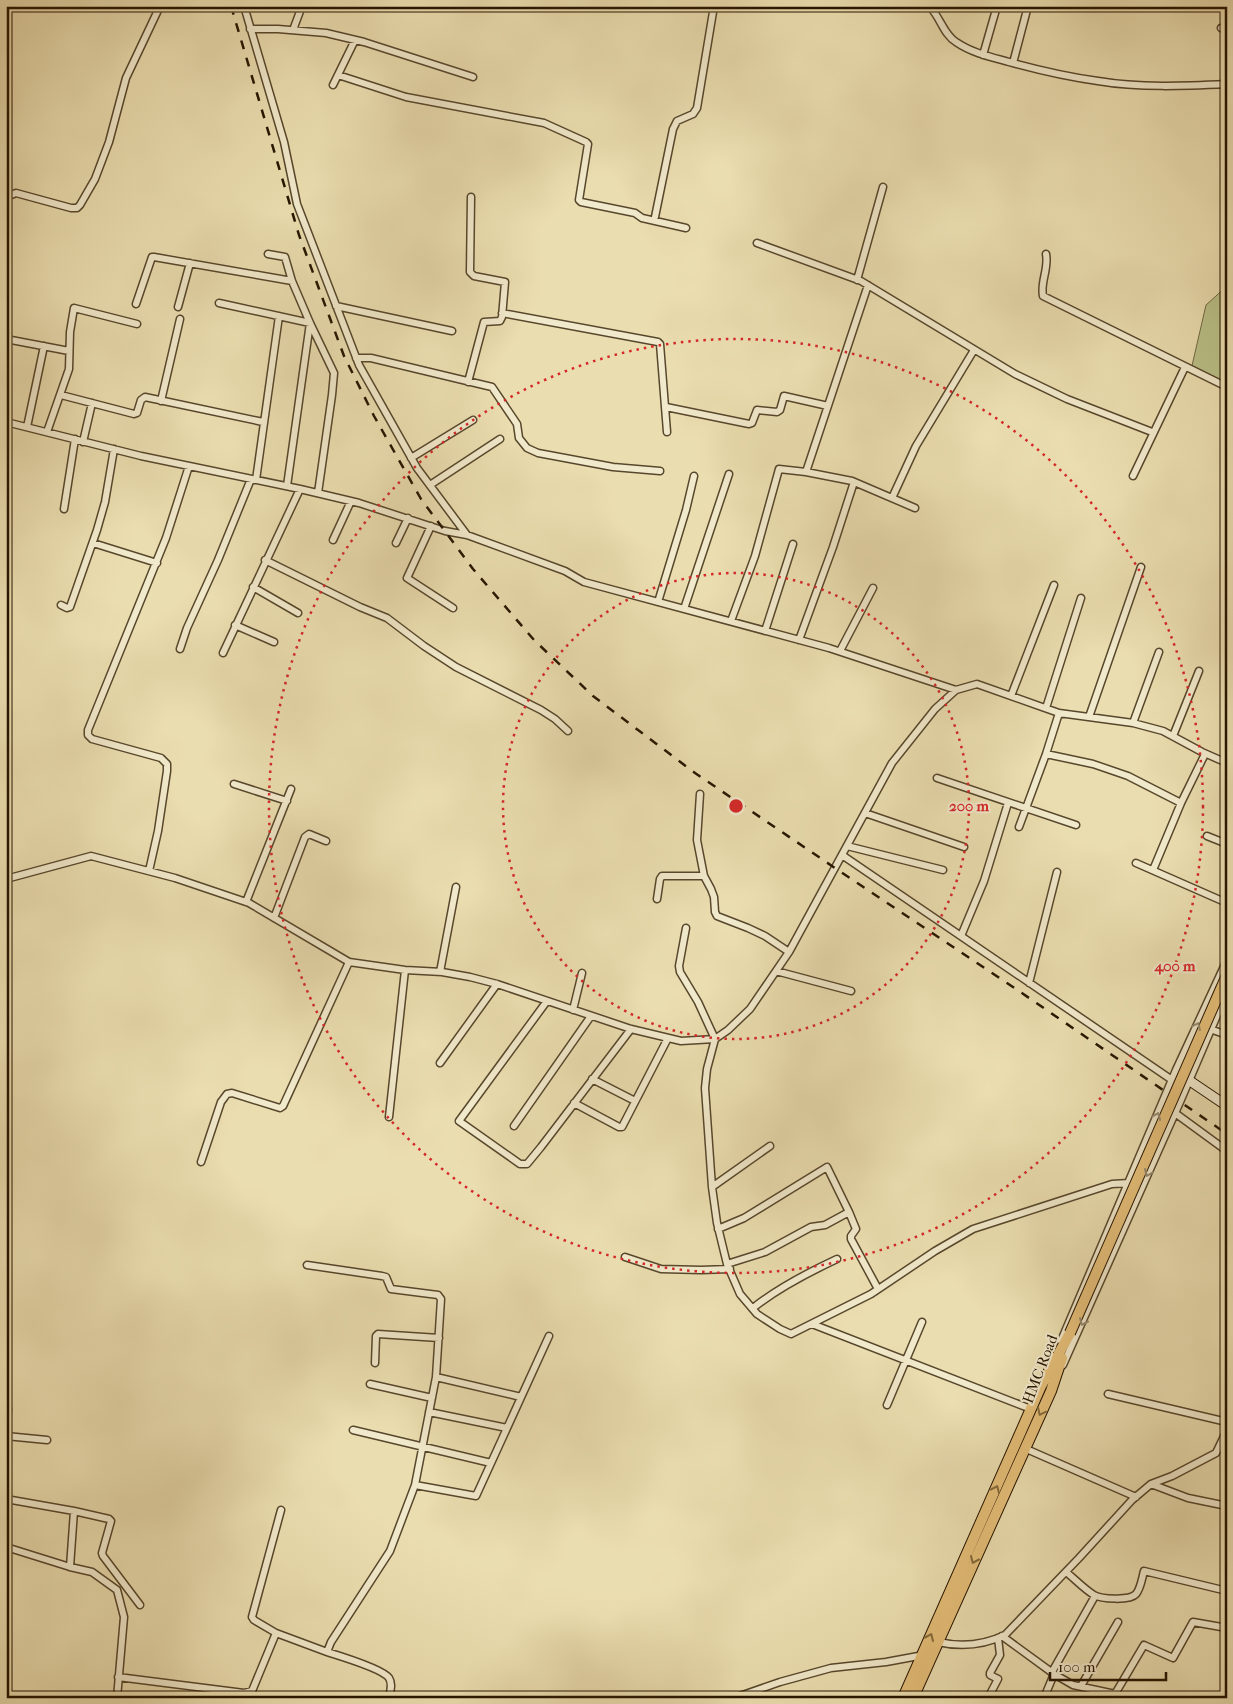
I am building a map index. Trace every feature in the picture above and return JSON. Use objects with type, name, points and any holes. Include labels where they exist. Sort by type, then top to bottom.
[{"type":"main road","name":"HMC Road","points":[[912,1698],[1024,1448],[1070,1333],[1227,975]]},
{"type":"main road","name":"HMC Road","points":[[903,1698],[1031,1410],[1046,1389]]},
{"type":"street","points":[[6,197],[16,193],[71,208],[77,208],[80,205],[95,178],[109,142],[126,78],[160,6]]},
{"type":"street","points":[[244,6],[284,142],[297,204],[356,358],[379,403],[411,458],[467,535]]},
{"type":"street","points":[[293,30],[302,6]]},
{"type":"street","points":[[655,217],[673,129],[678,121],[693,114],[697,108],[714,6]]},
{"type":"street","points":[[929,6],[936,13],[945,31],[954,41],[972,52],[1042,71],[1099,82],[1227,84]]},
{"type":"street","points":[[983,55],[997,6]]},
{"type":"street","points":[[1013,63],[1028,6]]},
{"type":"street","points":[[250,29],[326,33],[355,40],[473,77]]},
{"type":"street","points":[[333,86],[355,40]]},
{"type":"street","points":[[338,75],[406,97],[544,123],[588,144],[580,202],[635,213],[642,218],[686,228]]},
{"type":"street","points":[[857,280],[883,187]]},
{"type":"street","points":[[468,382],[484,322],[500,321],[505,282],[474,276],[470,272],[471,197]]},
{"type":"street","points":[[757,243],[868,285],[1014,374],[1068,399],[1152,432]]},
{"type":"street","points":[[268,254],[285,257],[292,281],[334,373],[318,493]]},
{"type":"street","points":[[1046,254],[1048,263],[1042,290],[1043,296],[1227,387]]},
{"type":"street","points":[[136,304],[152,257],[292,281]]},
{"type":"street","points":[[178,307],[190,263]]},
{"type":"street","points":[[806,472],[868,285]]},
{"type":"street","points":[[219,303],[310,323]]},
{"type":"street","points":[[336,306],[452,332]]},
{"type":"street","points":[[47,432],[69,369],[70,332],[74,308],[137,324]]},
{"type":"street","points":[[502,313],[658,342],[660,344],[667,432]]},
{"type":"street","points":[[180,649],[187,628],[254,480],[279,316]]},
{"type":"street","points":[[161,401],[180,319]]},
{"type":"street","points":[[287,486],[310,323]]},
{"type":"street","points":[[6,339],[69,350]]},
{"type":"street","points":[[27,427],[44,346]]},
{"type":"street","points":[[892,498],[916,446],[974,350]]},
{"type":"street","points":[[356,358],[371,358],[492,387],[517,424],[519,438],[528,448],[538,453],[613,467],[660,471]]},
{"type":"street","points":[[1133,476],[1152,432],[1185,367]]},
{"type":"street","points":[[61,395],[134,414],[137,413],[142,397],[263,422]]},
{"type":"street","points":[[666,407],[749,424],[752,423],[757,410],[776,412],[780,410],[784,396],[828,406]]},
{"type":"street","points":[[83,442],[92,403]]},
{"type":"street","points":[[411,458],[473,420]]},
{"type":"street","points":[[6,422],[114,450],[351,501],[467,535],[565,571],[584,582],[799,640],[956,690]]},
{"type":"street","points":[[430,485],[500,439]]},
{"type":"street","points":[[64,509],[75,440]]},
{"type":"street","points":[[61,605],[67,608],[70,607],[93,543],[105,502],[114,450]]},
{"type":"street","points":[[149,871],[158,831],[167,764],[161,758],[92,738],[88,735],[88,730],[156,563],[189,466]]},
{"type":"street","points":[[731,621],[754,556],[779,469],[806,472],[854,482],[915,508]]},
{"type":"street","points":[[684,609],[729,474]]},
{"type":"street","points":[[658,602],[686,510],[694,476]]},
{"type":"street","points":[[799,640],[833,547],[854,482]]},
{"type":"street","points":[[222,653],[300,489]]},
{"type":"street","points":[[333,540],[351,501]]},
{"type":"street","points":[[396,543],[408,518]]},
{"type":"street","points":[[431,526],[407,578],[453,608]]},
{"type":"street","points":[[93,543],[156,563]]},
{"type":"street","points":[[765,631],[793,544]]},
{"type":"street","points":[[265,560],[360,607],[387,618],[456,667],[541,710],[568,731]]},
{"type":"street","points":[[1088,717],[1141,567]]},
{"type":"street","points":[[1011,696],[1054,585]]},
{"type":"street","points":[[253,586],[298,613]]},
{"type":"street","points":[[840,652],[873,588]]},
{"type":"street","points":[[1046,708],[1081,598]]},
{"type":"street","points":[[235,625],[274,642]]},
{"type":"street","points":[[1133,723],[1158,652]]},
{"type":"street","points":[[1173,736],[1199,671]]},
{"type":"street","points":[[1129,1183],[1112,1184],[973,1229],[935,1251],[878,1289],[791,1334],[757,1314],[740,1294],[728,1266],[718,1229],[712,1187],[705,1088],[707,1069],[715,1040],[750,1009],[789,952],[892,763],[935,709],[956,690],[977,684],[1060,713],[1133,723],[1164,731],[1205,754],[1227,763]]},
{"type":"street","points":[[1019,827],[1060,713]]},
{"type":"street","points":[[1046,754],[1093,764],[1128,776],[1181,803]]},
{"type":"street","points":[[1153,870],[1181,803],[1205,754]]},
{"type":"street","points":[[937,778],[1076,825]]},
{"type":"street","points":[[234,784],[287,801]]},
{"type":"street","points":[[246,902],[291,789]]},
{"type":"street","points":[[700,794],[697,840],[704,876],[711,889],[717,916],[748,928],[789,952]]},
{"type":"street","points":[[961,936],[984,881],[1008,803]]},
{"type":"street","points":[[865,813],[964,848]]},
{"type":"street","points":[[274,918],[304,837],[309,834],[326,841]]},
{"type":"street","points":[[1207,836],[1227,844]]},
{"type":"street","points":[[847,846],[943,870]]},
{"type":"street","points":[[842,855],[1172,1080]]},
{"type":"street","points":[[6,879],[91,856],[176,878],[246,902],[350,962],[470,977],[497,984],[631,1029],[681,1040],[715,1040]]},
{"type":"street","points":[[1136,863],[1227,903]]},
{"type":"street","points":[[1029,983],[1058,872]]},
{"type":"street","points":[[657,899],[662,876],[704,876]]},
{"type":"street","points":[[440,972],[456,887]]},
{"type":"street","points":[[686,928],[679,966],[680,972],[698,1002],[715,1040]]},
{"type":"street","points":[[1046,1389],[1176,1070],[1227,960]]},
{"type":"street","points":[[201,1162],[221,1102],[227,1094],[232,1093],[280,1108],[284,1106],[350,962]]},
{"type":"street","points":[[389,1117],[405,970]]},
{"type":"street","points":[[776,971],[851,990]]},
{"type":"street","points":[[573,1010],[582,973]]},
{"type":"street","points":[[440,1063],[497,984]]},
{"type":"street","points":[[1046,1389],[1078,1335],[1190,1081],[1227,992]]},
{"type":"street","points":[[547,1001],[459,1120],[520,1164],[527,1164],[631,1029]]},
{"type":"street","points":[[514,1126],[591,1016]]},
{"type":"street","points":[[1210,1029],[1227,1035]]},
{"type":"street","points":[[574,1103],[619,1127],[622,1126],[668,1038]]},
{"type":"street","points":[[1176,1070],[1227,1106]]},
{"type":"street","points":[[592,1079],[635,1101]]},
{"type":"street","points":[[1175,1113],[1227,1151]]},
{"type":"street","points":[[712,1187],[770,1146]]},
{"type":"street","points":[[718,1229],[744,1218],[827,1167],[856,1230],[851,1239],[878,1289]]},
{"type":"street","points":[[625,1257],[660,1269],[701,1270],[728,1266],[765,1252],[811,1227],[825,1225],[849,1212]]},
{"type":"street","points":[[752,1308],[806,1274],[837,1258]]},
{"type":"street","points":[[308,1265],[386,1277],[391,1289],[438,1295],[441,1299],[442,1307],[436,1378],[416,1484],[390,1551],[331,1642],[328,1652]]},
{"type":"street","points":[[887,1405],[922,1322]]},
{"type":"street","points":[[812,1324],[1031,1410]]},
{"type":"street","points":[[375,1363],[376,1336],[378,1334],[439,1338]]},
{"type":"street","points":[[416,1484],[476,1496],[549,1336]]},
{"type":"street","points":[[436,1378],[520,1397]]},
{"type":"street","points":[[370,1384],[432,1398]]},
{"type":"street","points":[[1108,1394],[1227,1422]]},
{"type":"street","points":[[6,1407],[8,1409],[6,1431]]},
{"type":"street","points":[[429,1412],[507,1428]]},
{"type":"street","points":[[353,1430],[491,1463]]},
{"type":"street","points":[[938,1642],[951,1645],[973,1644],[1000,1637],[1024,1616],[1136,1497],[1151,1484],[1211,1457],[1216,1453],[1227,1430]]},
{"type":"street","points":[[6,1436],[47,1440]]},
{"type":"street","points":[[1024,1448],[1136,1497]]},
{"type":"street","points":[[1151,1484],[1188,1498],[1227,1506]]},
{"type":"street","points":[[6,1499],[109,1519],[111,1521],[102,1553],[103,1556],[140,1605]]},
{"type":"street","points":[[280,1510],[252,1617],[276,1633],[388,1676],[391,1680],[389,1698]]},
{"type":"street","points":[[70,1567],[74,1511]]},
{"type":"street","points":[[6,1547],[92,1572],[117,1590],[124,1617],[117,1698]]},
{"type":"street","points":[[1066,1572],[1095,1596],[1127,1599],[1136,1594],[1144,1571],[1227,1591]]},
{"type":"street","points":[[1044,1698],[1053,1673],[1095,1596]]},
{"type":"street","points":[[1081,1686],[1118,1622]]},
{"type":"street","points":[[1000,1637],[1072,1685],[1116,1696],[1144,1645],[1173,1658],[1193,1622],[1227,1628]]},
{"type":"street","points":[[118,1677],[244,1693],[252,1691],[276,1633]]},
{"type":"street","points":[[988,1698],[998,1679],[990,1675],[990,1673],[1000,1655],[1000,1637]]},
{"type":"street","points":[[734,1698],[780,1682],[831,1668],[932,1654]]},
{"type":"green space","points":[[1227,286],[1227,384],[1191,370],[1206,305]]},
{"type":"railway","points":[[231,6],[299,235],[344,356],[374,416],[421,499],[473,569],[534,640],[593,696],[695,773],[1016,989],[1227,1134]]}]
